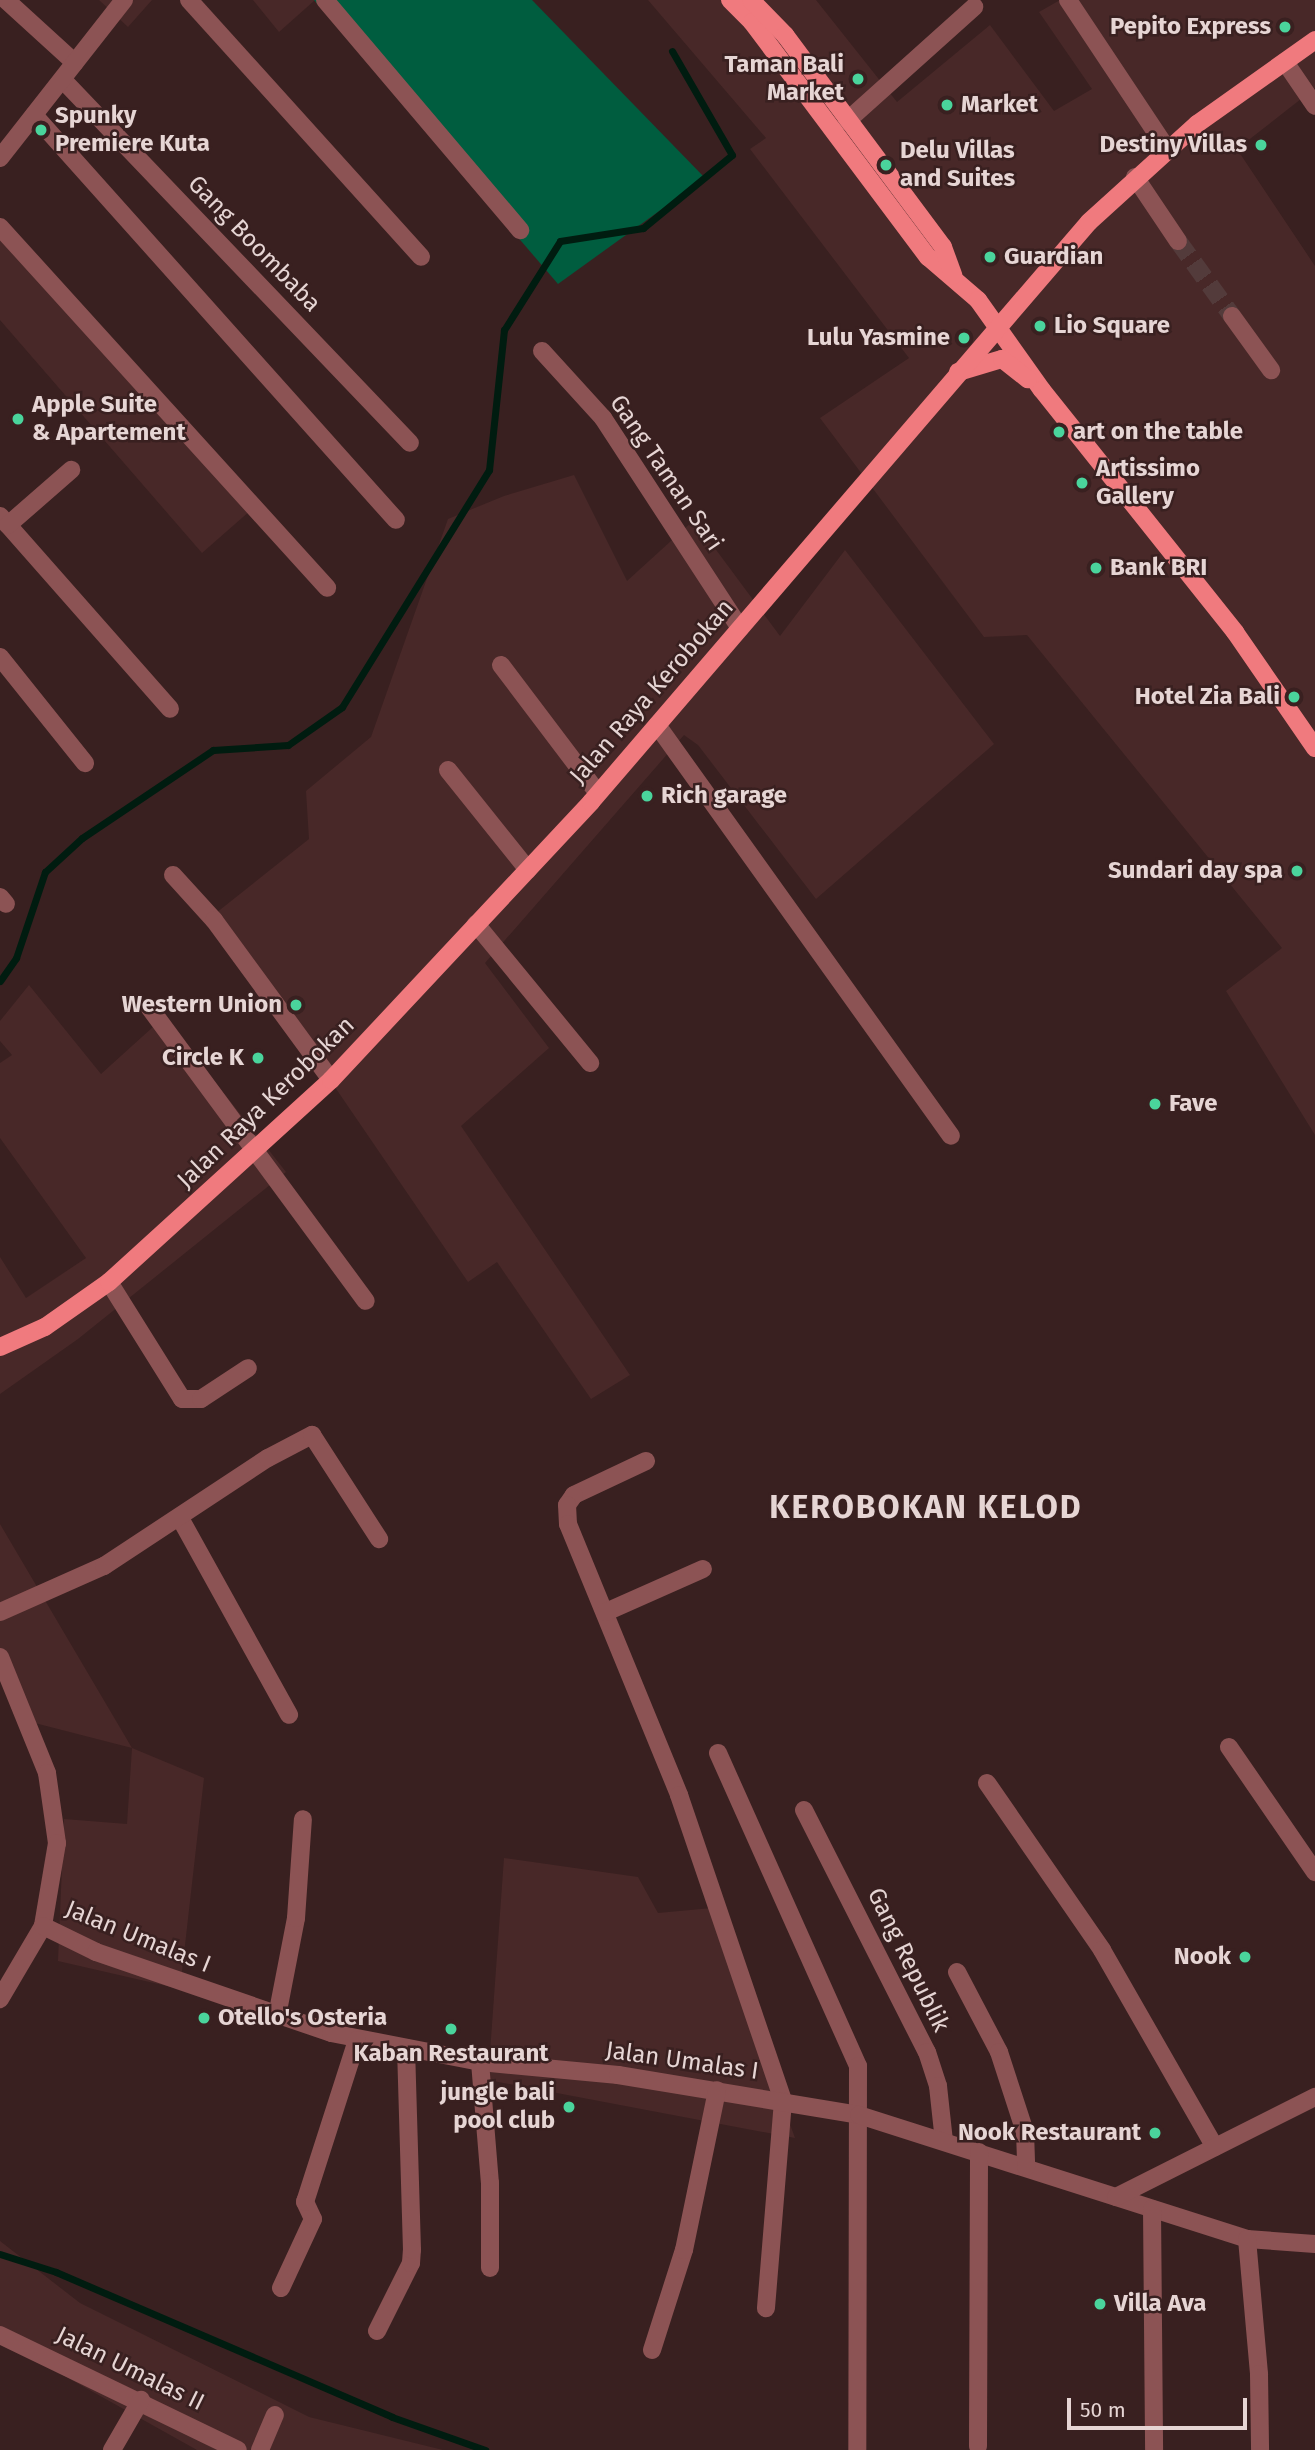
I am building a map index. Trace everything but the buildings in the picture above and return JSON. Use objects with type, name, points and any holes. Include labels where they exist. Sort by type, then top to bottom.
[{"type":"main road","points":[[730,0],[752,22],[928,257],[953,275],[997,326],[1042,390],[1235,632],[1315,748]]},
{"type":"main road","points":[[751,0],[785,35],[943,247],[953,275]]},
{"type":"main road","name":"Jalan Raya Kerobokan","points":[[0,1347],[53,1323],[109,1282],[254,1153],[331,1080],[527,870],[657,725],[1089,222],[1167,149],[1241,89],[1315,40]]},
{"type":"main road","points":[[958,372],[1002,359],[1042,390]]},
{"type":"street","points":[[6,0],[75,64]]},
{"type":"street","points":[[0,158],[124,0]]},
{"type":"street","points":[[189,0],[421,257]]},
{"type":"street","points":[[325,0],[520,230]]},
{"type":"street","points":[[1068,0],[1167,149]]},
{"type":"street","points":[[847,121],[974,7]]},
{"type":"street","points":[[1285,62],[1315,106]]},
{"type":"street","name":"Gang Boombaba","points":[[63,80],[410,443]]},
{"type":"street","points":[[34,116],[396,520]]},
{"type":"street","points":[[1135,177],[1178,241]]},
{"type":"street","points":[[0,227],[327,588]]},
{"type":"street","points":[[1232,316],[1271,370]]},
{"type":"street","name":"Gang Taman Sari","points":[[542,351],[603,418],[740,628]]},
{"type":"street","points":[[71,470],[4,520],[170,709]]},
{"type":"street","points":[[0,657],[85,763]]},
{"type":"street","points":[[501,665],[597,792]]},
{"type":"street","points":[[657,725],[951,1136]]},
{"type":"street","points":[[448,770],[527,870]]},
{"type":"street","points":[[173,875],[214,920],[331,1080]]},
{"type":"street","points":[[476,925],[590,1063]]},
{"type":"street","points":[[149,1007],[254,1153],[366,1301]]},
{"type":"street","points":[[109,1282],[182,1399],[201,1399],[248,1368]]},
{"type":"street","points":[[0,1612],[104,1566],[268,1458],[312,1435],[379,1539]]},
{"type":"street","points":[[646,1461],[574,1495],[568,1505],[568,1524],[679,1795],[783,2101],[766,2308]]},
{"type":"street","points":[[180,1518],[289,1715]]},
{"type":"street","points":[[606,1612],[702,1569]]},
{"type":"street","points":[[0,1657],[47,1773],[57,1843],[43,1926],[0,1999]]},
{"type":"street","points":[[0,1689],[17,1696]]},
{"type":"street","points":[[1229,1747],[1315,1872]]},
{"type":"street","points":[[718,1753],[858,2066],[857,2450]]},
{"type":"street","points":[[986,1783],[1102,1950],[1214,2147]]},
{"type":"street","name":"Gang Republik","points":[[804,1810],[927,2052],[938,2086],[944,2141]]},
{"type":"street","points":[[277,2015],[296,1919],[303,1819]]},
{"type":"street","name":"Jalan Umalas I","points":[[43,1926],[96,1952],[357,2040],[480,2062],[716,2090],[859,2115],[1247,2239],[1315,2245]]},
{"type":"street","points":[[957,1972],[999,2052],[1025,2132],[1026,2167]]},
{"type":"street","points":[[281,2288],[313,2219],[305,2202],[357,2040]]},
{"type":"street","points":[[377,2331],[411,2263],[406,2048]]},
{"type":"street","points":[[480,2062],[490,2183],[490,2268]]},
{"type":"street","points":[[652,2350],[684,2250],[716,2090]]},
{"type":"street","points":[[1116,2196],[1315,2097]]},
{"type":"street","points":[[978,2446],[979,2152]]},
{"type":"street","points":[[1152,2209],[1154,2450]]},
{"type":"street","points":[[1247,2239],[1259,2374],[1260,2450]]},
{"type":"street","name":"Jalan Umalas II","points":[[0,2335],[141,2400],[238,2450]]},
{"type":"street","points":[[112,2450],[141,2400]]},
{"type":"street","points":[[260,2450],[275,2415]]},
{"type":"shaded area","points":[[99,0],[152,0],[128,27]]},
{"type":"shaded area","points":[[253,0],[315,0],[279,32]]},
{"type":"shaded area","points":[[648,0],[816,0],[897,102],[990,25],[1054,111],[1092,89],[1039,12],[1060,0],[1315,0],[1315,88],[1237,149],[1315,266],[1315,1135],[1226,991],[1282,948],[1027,635],[984,637],[820,418],[909,358],[750,149],[766,138]]},
{"type":"shaded area","points":[[0,235],[251,510],[202,553],[0,320]]},
{"type":"shaded area","points":[[574,475],[627,581],[694,520],[780,636],[845,550],[994,744],[816,899],[698,745],[684,735],[485,963],[549,1048],[461,1126],[630,1375],[591,1399],[497,1262],[468,1282],[216,913],[309,839],[306,791],[371,737],[448,519],[504,496]]},
{"type":"shaded area","points":[[29,985],[101,1074],[164,1017],[286,1172],[78,1339],[0,1394],[0,1257],[26,1298],[86,1258],[0,1138],[0,1063],[12,1055],[0,1041],[0,1021]]},
{"type":"shaded area","points":[[0,1524],[132,1748],[27,1721],[0,1679]]},
{"type":"shaded area","points":[[132,1748],[204,1778],[180,1989],[58,1961],[64,1819],[127,1824]]},
{"type":"shaded area","points":[[504,1858],[638,1877],[658,1913],[712,1908],[795,2138],[488,2080]]},
{"type":"shaded area","points":[[0,2241],[80,2303],[309,2417],[443,2450],[197,2450],[0,2340]]},
{"type":"green space","points":[[314,0],[532,0],[705,178],[558,284]]},
{"type":"waterway","points":[[0,981],[16,958],[45,872],[82,838],[213,750],[288,745],[342,707],[489,470],[504,330],[560,241],[643,228],[732,155],[672,51]]},
{"type":"waterway","points":[[0,2254],[56,2272],[392,2417],[485,2450]]},
{"type":"tunnel","points":[[1178,241],[1232,316]]},
{"type":"place","name":"Pepito Express","points":[[1285,27]]},
{"type":"place","name":"Taman Bali Market","points":[[858,79]]},
{"type":"place","name":"Market","points":[[947,105]]},
{"type":"place","name":"Spunky Premiere Kuta","points":[[41,130]]},
{"type":"place","name":"Destiny Villas","points":[[1261,145]]},
{"type":"place","name":"Delu Villas and Suites","points":[[886,165]]},
{"type":"place","name":"Guardian","points":[[990,257]]},
{"type":"place","name":"Lio Square","points":[[1040,326]]},
{"type":"place","name":"Lulu Yasmine","points":[[964,338]]},
{"type":"place","name":"Apple Suite & Apartement","points":[[18,419]]},
{"type":"place","name":"art on the table","points":[[1059,432]]},
{"type":"place","name":"Artissimo Gallery","points":[[1082,483]]},
{"type":"place","name":"Bank BRI","points":[[1096,568]]},
{"type":"place","name":"Hotel Zia Bali","points":[[1294,697]]},
{"type":"place","name":"Rich garage","points":[[647,796]]},
{"type":"place","name":"Sundari day spa","points":[[1297,871]]},
{"type":"place","name":"Western Union","points":[[296,1005]]},
{"type":"place","name":"Circle K","points":[[258,1058]]},
{"type":"place","name":"Fave","points":[[1155,1104]]},
{"type":"place","name":"Nook","points":[[1245,1957]]},
{"type":"place","name":"Otello's Osteria","points":[[204,2018]]},
{"type":"place","name":"Kaban Restaurant","points":[[451,2029]]},
{"type":"place","name":"jungle bali pool club","points":[[569,2107]]},
{"type":"place","name":"Nook Restaurant","points":[[1155,2133]]},
{"type":"place","name":"Villa Ava","points":[[1100,2304]]},
{"type":"district","name":"KEROBOKAN KELOD","points":[[926,1507]]}]
